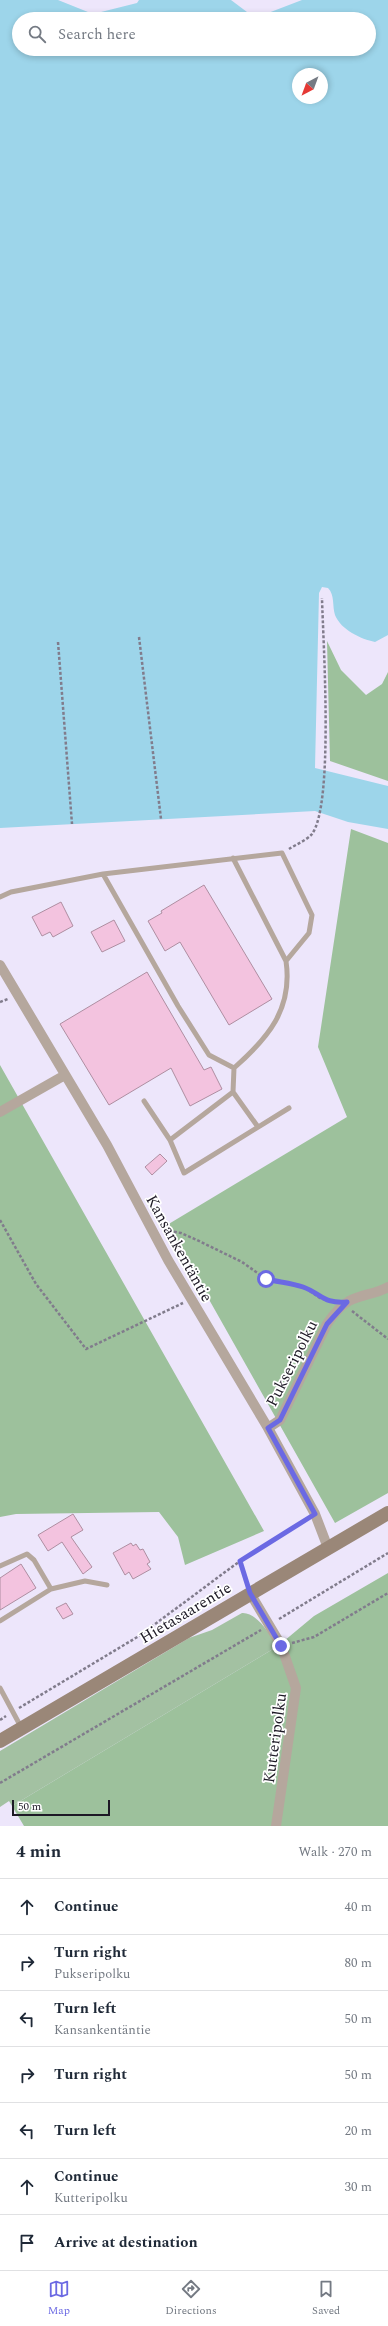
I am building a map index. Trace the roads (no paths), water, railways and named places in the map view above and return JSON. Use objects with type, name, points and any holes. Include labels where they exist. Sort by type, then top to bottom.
[{"type":"street","name":"Kansankentäntie","points":[[0,965],[107,1145],[191,1299],[268,1428],[315,1514],[328,1548]]},
{"type":"street","points":[[0,1112],[65,1075]]},
{"type":"street","name":"Pukseripolku","points":[[268,1428],[280,1420],[327,1324],[347,1302],[385,1289]]},
{"type":"street","name":"Hietasaarentie","points":[[0,1741],[388,1513]]},
{"type":"street","name":"Kutteripolku","points":[[250,1593],[270,1624],[281,1646],[296,1688],[276,1826]]},
{"type":"lane","points":[[0,897],[11,892],[103,874],[282,852],[312,915],[309,933],[286,961]]},
{"type":"lane","points":[[233,858],[286,961],[288,977],[283,1004],[276,1021],[260,1046],[234,1068],[233,1092],[258,1128]]},
{"type":"lane","points":[[103,874],[178,1006],[210,1055],[234,1068]]},
{"type":"lane","points":[[170,1140],[233,1092]]},
{"type":"lane","points":[[144,1101],[170,1140],[184,1173],[289,1108]]},
{"type":"lane","points":[[0,1566],[27,1554],[34,1560],[51,1589]]},
{"type":"lane","points":[[0,1621],[51,1589],[84,1581],[107,1585]]},
{"type":"lane","points":[[0,1688],[22,1728]]},
{"type":"water","points":[[0,0],[58,0],[88,12],[12,12],[12,56],[376,56],[376,12],[271,12],[302,0],[388,0],[388,635],[375,642],[364,639],[352,633],[338,620],[334,612],[332,594],[328,588],[322,587],[319,593],[315,768],[388,786],[388,829],[348,822],[315,811],[0,828]]},
{"type":"water","points":[[139,0],[231,0],[247,12],[101,12],[137,3]]}]
